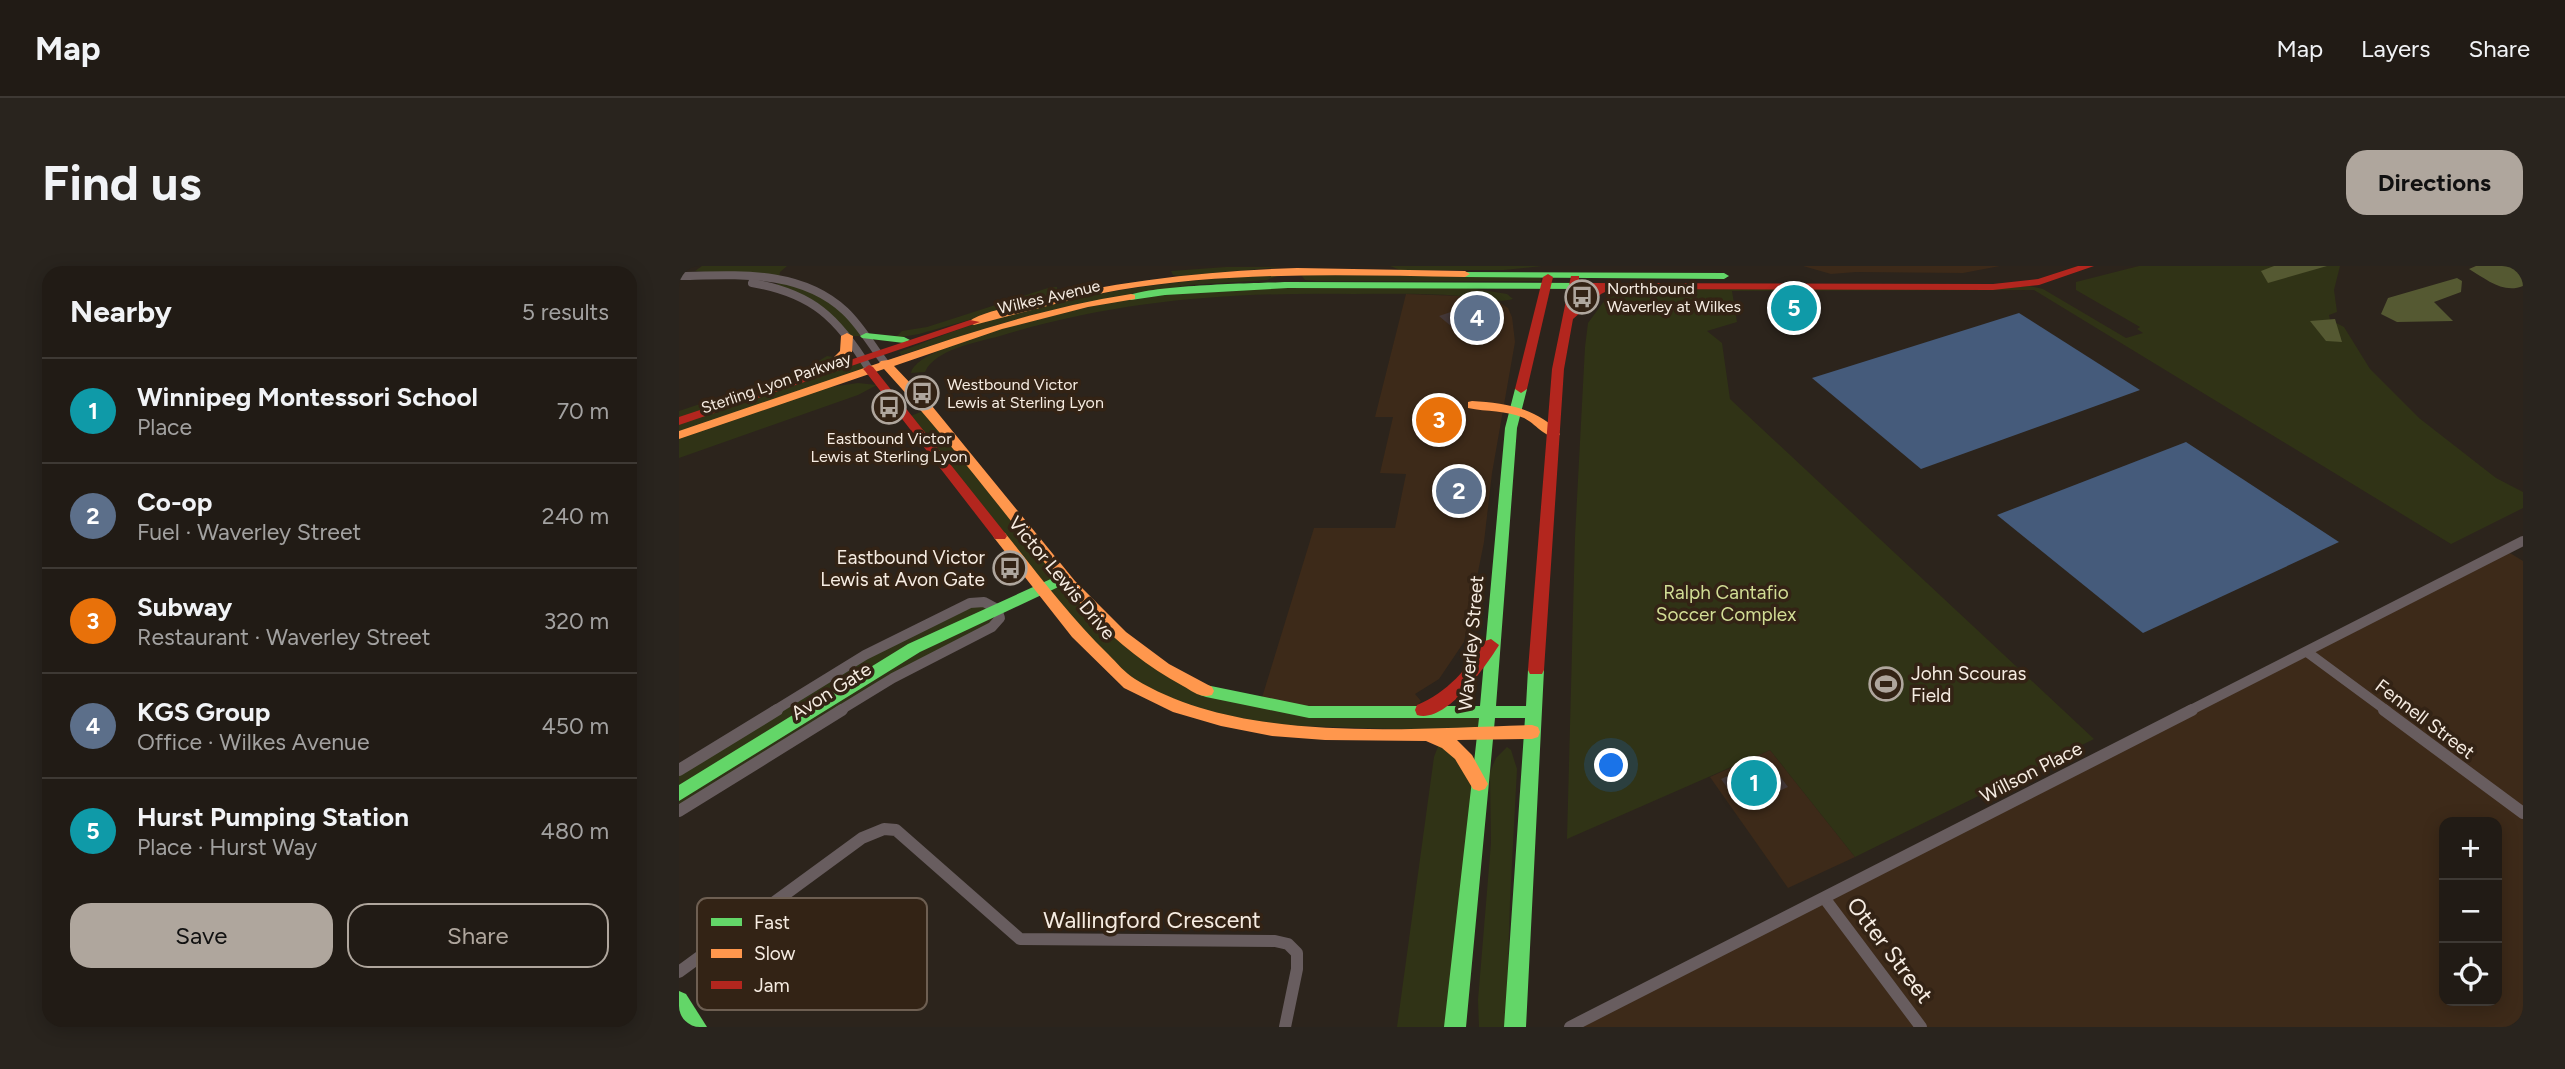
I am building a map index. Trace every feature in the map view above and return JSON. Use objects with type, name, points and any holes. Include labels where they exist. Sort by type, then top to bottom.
[{"type":"main road","points":[[1601,266],[1636,274]]},
{"type":"main road","points":[[1576,276],[1611,286],[1993,287],[2039,282],[2089,266]]},
{"type":"main road","name":"Wilkes Avenue","points":[[926,344],[988,317],[1066,298],[1168,280],[1274,272],[1527,270],[1549,276]]},
{"type":"main road","points":[[1576,276],[1636,274],[1981,279],[2059,275]]},
{"type":"main road","points":[[1576,276],[1685,275]]},
{"type":"main road","points":[[1449,285],[1549,276]]},
{"type":"main road","name":"Wilkes Avenue","points":[[874,361],[926,344],[1049,313],[1165,292],[1236,285],[1481,285],[1549,276],[1576,276]]},
{"type":"main road","name":"Waverley Street","points":[[1455,1027],[1481,791],[1511,428],[1549,276]]},
{"type":"main road","points":[[1515,1027],[1533,712],[1558,369],[1576,276]]},
{"type":"main road","points":[[1481,285],[1529,297],[1543,304]]},
{"type":"main road","points":[[1567,318],[1597,292],[1611,286]]},
{"type":"main road","points":[[819,373],[846,352],[847,336]]},
{"type":"main road","points":[[866,336],[926,344]]},
{"type":"main road","points":[[812,390],[858,383],[894,385],[926,344]]},
{"type":"main road","name":"Sterling Lyon Parkway","points":[[679,421],[819,373],[874,361]]},
{"type":"main road","name":"Sterling Lyon Parkway","points":[[679,435],[812,390],[874,361]]},
{"type":"main road","name":"Victor Lewis Drive","points":[[874,361],[1041,589],[1084,642],[1129,683],[1186,710],[1267,728],[1318,733],[1532,732]]},
{"type":"main road","name":"Victor Lewis Drive","points":[[894,385],[928,410],[1064,578],[1120,636],[1163,668],[1208,692],[1309,712],[1533,712]]},
{"type":"main road","points":[[1473,409],[1499,401],[1521,385]]},
{"type":"main road","points":[[1473,409],[1515,409],[1537,416],[1554,433]]},
{"type":"main road","points":[[1473,409],[1496,414],[1504,418],[1511,428]]},
{"type":"main road","name":"Avon Gate","points":[[679,794],[914,649],[1064,578]]},
{"type":"main road","points":[[1411,713],[1430,708],[1448,698],[1474,673],[1493,642]]},
{"type":"main road","points":[[1415,733],[1441,738],[1457,748],[1469,762],[1481,791]]},
{"type":"main road","points":[[679,1001],[688,1022]]},
{"type":"street","points":[[679,279],[758,277],[808,286],[839,305],[866,336],[874,361]]},
{"type":"street","points":[[679,279],[746,282],[786,289],[822,307],[847,336],[874,361]]},
{"type":"street","name":"Willson Place","points":[[1570,1027],[2523,541]]},
{"type":"street","points":[[2508,549],[2523,551]]},
{"type":"street","name":"Avon Gate","points":[[679,770],[865,655],[970,603],[984,602],[997,609],[1000,618],[992,627],[893,678],[679,811]]},
{"type":"street","name":"Fennell Street","points":[[2307,653],[2523,813]]},
{"type":"street","name":"Wallingford Crescent","points":[[780,898],[862,838],[884,829],[896,830],[1020,939],[1275,941],[1288,944],[1297,953],[1297,968],[1285,1027]]},
{"type":"street","name":"Otter Street","points":[[1825,899],[1921,1027]]},
{"type":"street","name":"Wallingford Crescent","points":[[679,972],[697,959]]},
{"type":"shaded area","points":[[1803,266],[2000,266],[1963,273],[1831,274]]},
{"type":"shaded area","points":[[1406,294],[1461,296],[1499,302],[1508,308],[1512,317],[1515,342],[1492,473],[1484,542],[1464,642],[1439,679],[1415,694],[1421,701],[1411,713],[1260,704],[1314,528],[1395,528],[1406,474],[1380,473],[1393,417],[1375,417]]},
{"type":"shaded area","points":[[2505,550],[2523,561],[2523,1027],[1571,1027]]},
{"type":"shaded area","points":[[1770,750],[1855,857],[1788,888],[1710,777]]},
{"type":"green space","points":[[702,266],[787,266],[780,272],[779,279],[695,271]]},
{"type":"green space","points":[[1390,266],[1542,266],[1504,270],[1400,270]]},
{"type":"green space","name":"Ralph Cantafio Soccer Complex","points":[[2139,266],[2340,266],[2334,290],[2337,312],[2329,315],[2330,320],[2344,327],[2370,369],[2419,418],[2496,478],[2523,492],[2523,508],[2451,544],[2034,290],[1732,291],[1737,322],[1707,331],[1722,343],[1730,399],[2094,739],[1855,857],[1770,750],[1567,839],[1575,537],[1585,347],[1588,323],[1610,293],[1634,288],[1992,289],[2030,286],[2043,289],[2126,338],[2143,333],[2137,329],[2140,327],[2076,290],[2076,282]]},
{"type":"green space","points":[[2274,266],[2327,266],[2268,283],[2261,271]]},
{"type":"green space","points":[[2476,266],[2523,266],[2523,286],[2502,287],[2469,269]]},
{"type":"green space","points":[[1281,267],[1180,276],[1173,275],[1171,271]]},
{"type":"green space","points":[[1280,275],[1267,280],[1188,285],[1065,307],[901,355],[899,352],[992,319],[1073,299],[1176,283]]},
{"type":"green space","points":[[1301,275],[1541,276],[1541,281],[1316,281],[1305,280]]},
{"type":"green space","points":[[2457,278],[2462,281],[2461,292],[2434,302],[2453,321],[2397,322],[2381,314],[2388,298]]},
{"type":"green space","points":[[785,280],[820,291],[866,336],[847,336],[829,315],[772,286]]},
{"type":"green space","points":[[1057,287],[1058,295],[919,334],[895,338],[902,331],[927,327]]},
{"type":"green space","points":[[1253,287],[1470,288],[1507,294],[1513,299],[1493,301],[1420,294],[1308,294],[1219,297],[1131,306],[1044,324],[969,344],[947,352],[930,364],[925,372],[911,373],[921,361],[943,349],[1050,316],[1135,298]]},
{"type":"green space","points":[[2335,319],[2342,342],[2326,341],[2310,321]]},
{"type":"green space","points":[[827,356],[841,358],[834,364],[863,358],[869,369],[817,389],[858,383],[877,385],[858,395],[679,458],[679,411],[807,368]]},
{"type":"green space","points":[[928,409],[1120,636],[1208,692],[1260,704],[1486,712],[1485,732],[1243,724],[1129,683],[1084,642],[908,417]]},
{"type":"green space","points":[[984,602],[1000,618],[893,678],[679,811],[679,770],[865,655],[970,603]]},
{"type":"green space","points":[[1441,739],[1481,791],[1455,1027],[1397,1027],[1434,757]]},
{"type":"green space","points":[[1507,747],[1511,750],[1517,769],[1506,1027],[1479,1027],[1478,1000],[1491,843],[1490,772],[1496,758]]},
{"type":"water","points":[[2019,313],[2140,390],[1921,469],[1812,378]]},
{"type":"water","points":[[2186,442],[2339,542],[2143,633],[1997,515]]},
{"type":"building","points":[[1788,300],[1809,301],[1814,318],[1779,318],[1776,304]]},
{"type":"building","points":[[1471,305],[1498,325],[1464,337],[1439,316]]},
{"type":"building","points":[[1766,758],[1788,787],[1742,808],[1721,779]]},
{"type":"traffic: fast","points":[[1465,274],[1724,276]]},
{"type":"traffic: fast","points":[[1131,297],[1165,292],[1288,285],[1584,286]]},
{"type":"traffic: fast","points":[[866,336],[904,340]]},
{"type":"traffic: fast","points":[[1455,1027],[1481,791],[1511,428],[1521,389]]},
{"type":"traffic: fast","points":[[679,794],[914,648],[1064,578]]},
{"type":"traffic: fast","points":[[1515,1027],[1536,670]]},
{"type":"traffic: fast","points":[[1206,691],[1309,712],[1533,712]]},
{"type":"traffic: fast","points":[[679,1001],[696,1027]]},
{"type":"traffic: slow","points":[[974,322],[1084,293],[1197,277],[1321,271],[1465,274]]},
{"type":"traffic: slow","points":[[679,435],[998,327],[1088,304],[1131,297]]},
{"type":"traffic: slow","points":[[830,367],[846,352],[847,336]]},
{"type":"traffic: slow","points":[[885,363],[928,409],[1070,585],[1120,636],[1163,668],[1206,691]]},
{"type":"traffic: slow","points":[[1472,405],[1526,414],[1554,434]]},
{"type":"traffic: slow","points":[[1000,536],[1091,648],[1130,684],[1173,705],[1221,720],[1272,729],[1325,734],[1532,732]]},
{"type":"traffic: slow","points":[[1431,736],[1455,748],[1471,768],[1479,784]]},
{"type":"traffic: jam","points":[[1584,286],[1993,287],[2039,282],[2089,266]]},
{"type":"traffic: jam","points":[[1521,389],[1548,277]]},
{"type":"traffic: jam","points":[[1536,670],[1558,369],[1575,278]]},
{"type":"traffic: jam","points":[[1567,318],[1597,292],[1607,288]]},
{"type":"traffic: jam","points":[[679,421],[974,322]]},
{"type":"traffic: jam","points":[[869,369],[1000,536]]},
{"type":"traffic: jam","points":[[1423,710],[1454,692],[1491,645]]},
{"type":"place","name":"Northbound Waverley at Wilkes","points":[[1582,297]]},
{"type":"place","name":"Hurst Pumping Station","points":[[1794,308]]},
{"type":"place","name":"KGS Group","points":[[1477,318]]},
{"type":"place","name":"Westbound Victor Lewis at Sterling Lyon","points":[[922,393]]},
{"type":"place","name":"Eastbound Victor Lewis at Sterling Lyon","points":[[889,407]]},
{"type":"place","name":"Subway","points":[[1439,420]]},
{"type":"place","name":"Co-op","points":[[1459,491]]},
{"type":"place","name":"Eastbound Victor Lewis at Avon Gate","points":[[1010,568]]},
{"type":"place","name":"John Scouras Field","points":[[1886,684]]},
{"type":"place","name":"Winnipeg Montessori School","points":[[1754,783]]}]
